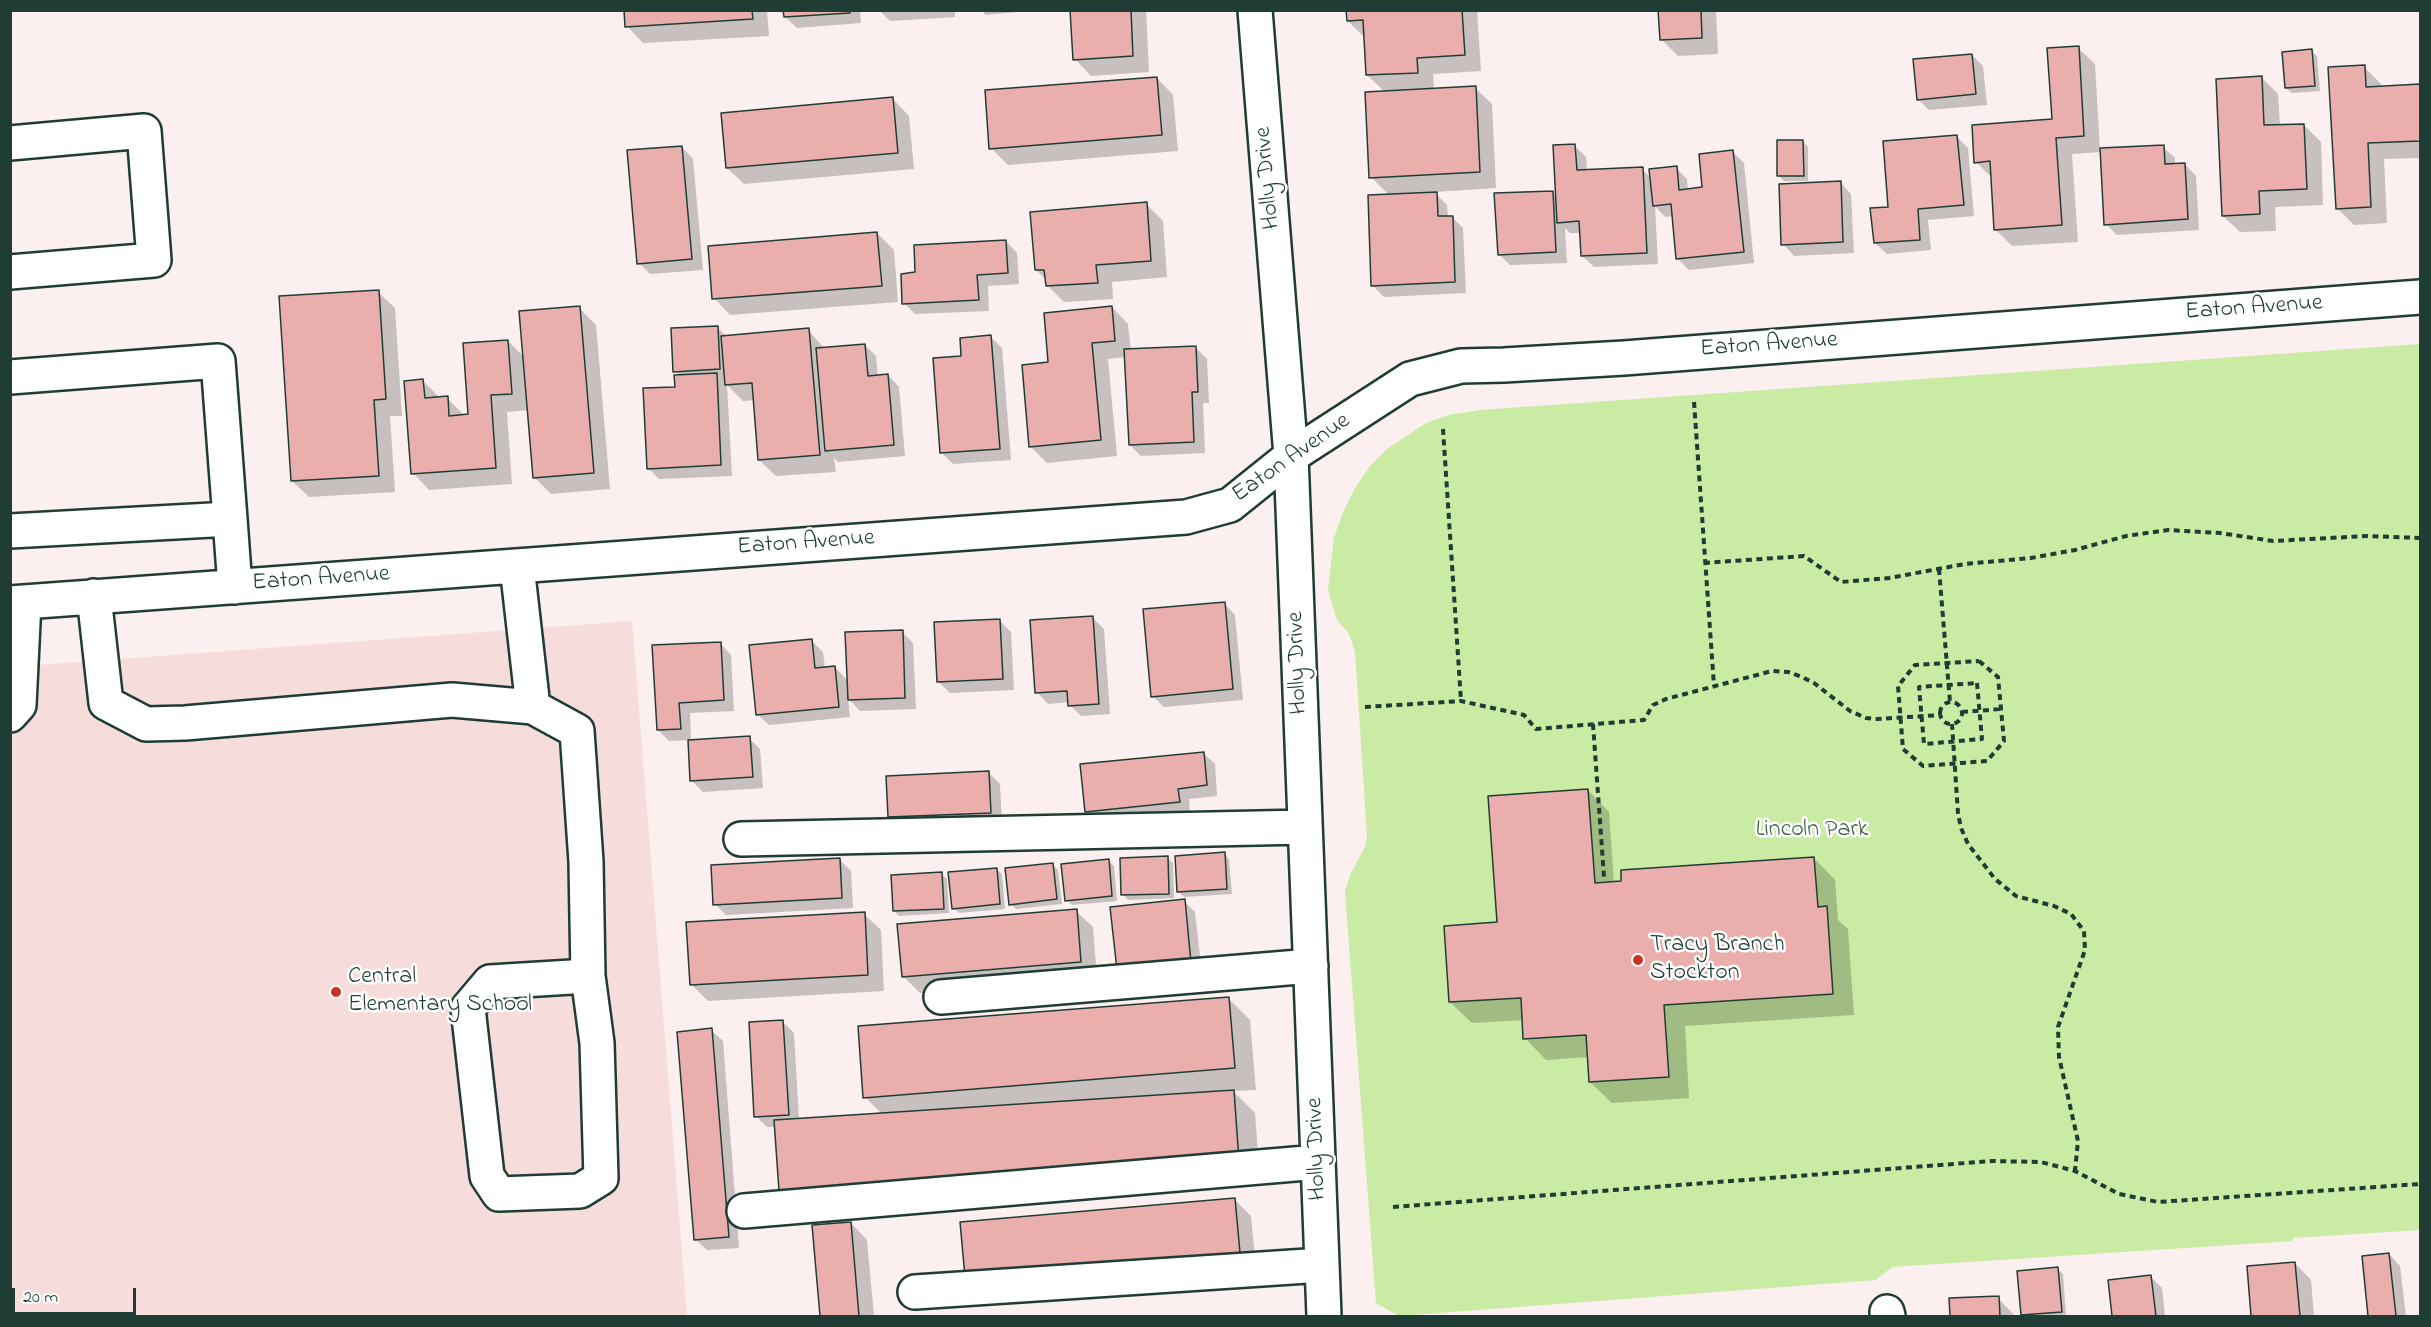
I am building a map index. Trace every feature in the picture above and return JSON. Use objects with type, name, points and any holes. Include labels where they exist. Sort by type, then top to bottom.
[{"type":"street","name":"Holly Drive","points":[[1255,10],[1291,456],[1324,1317]]},
{"type":"street","points":[[10,143],[144,131],[154,260],[10,272]]},
{"type":"street","name":"Eaton Avenue","points":[[17,603],[1186,517],[1230,505],[1291,456],[1410,380],[1461,366],[1624,358],[2421,297]]},
{"type":"street","points":[[10,376],[218,361],[235,587]]},
{"type":"street","points":[[10,531],[230,519]]},
{"type":"street","points":[[517,566],[533,707]]},
{"type":"street","points":[[94,597],[106,703],[146,724],[185,723],[452,700],[533,707],[577,731],[586,862],[588,976],[597,1043],[601,1178],[580,1191],[499,1194],[487,1176],[468,1008],[489,982],[588,976]]},
{"type":"street","points":[[10,715],[19,705],[17,603]]},
{"type":"street","points":[[741,839],[1305,827]]},
{"type":"street","points":[[941,996],[1311,966]]},
{"type":"street","points":[[744,1211],[1318,1162]]},
{"type":"street","points":[[915,1292],[1322,1265]]},
{"type":"path","points":[[1694,402],[1714,686]]},
{"type":"path","points":[[1443,429],[1461,701]]},
{"type":"path","points":[[1704,563],[1804,556],[1841,582],[1889,578],[1965,564],[2031,558],[2126,536],[2168,530],[2220,533],[2273,541],[2367,536],[2421,538]]},
{"type":"path","points":[[1939,569],[1950,702]]},
{"type":"path","points":[[1979,661],[1998,677],[2004,741],[1987,761],[1923,766],[1903,749],[1898,686],[1914,665],[1947,663],[1979,661]]},
{"type":"path","points":[[1365,707],[1461,701],[1524,715],[1536,729],[1644,720],[1653,705],[1772,671],[1788,672],[1814,683],[1850,711],[1866,718],[1940,715]]},
{"type":"path","points":[[1977,683],[1982,739],[1924,744],[1919,687],[1949,685],[1977,683]]},
{"type":"path","points":[[1946,702],[1954,702],[1962,712],[1962,717],[1957,724],[1946,724],[1940,720],[1940,709],[1946,702]]},
{"type":"path","points":[[1962,712],[2001,709]]},
{"type":"path","points":[[1593,724],[1604,877]]},
{"type":"path","points":[[1952,724],[1961,828],[1968,844],[1995,879],[2016,896],[2054,906],[2071,914],[2084,931],[2085,950],[2058,1027],[2059,1057],[2078,1141],[2075,1171]]},
{"type":"path","points":[[1393,1207],[1992,1161],[2041,1162],[2075,1171],[2119,1194],[2158,1202],[2421,1184]]},
{"type":"shaded area","name":"Central Elementary School","points":[[632,621],[687,1316],[11,1316],[11,667]]},
{"type":"green space","name":"Lincoln Park","points":[[2420,344],[2420,1230],[2293,1238],[2293,1241],[1892,1267],[1876,1280],[1399,1316],[1376,1303],[1345,891],[1351,873],[1365,847],[1367,836],[1355,651],[1348,632],[1337,620],[1328,590],[1334,537],[1344,510],[1370,466],[1387,449],[1426,423],[1448,415],[1480,410]]},
{"type":"building","points":[[624,10],[752,10],[753,19],[625,27]]},
{"type":"building","points":[[783,10],[850,10],[850,13],[784,17]]},
{"type":"building","points":[[1070,10],[1131,10],[1133,56],[1073,60]]},
{"type":"building","points":[[1346,10],[1462,10],[1465,55],[1417,58],[1418,73],[1366,75],[1363,20],[1347,21]]},
{"type":"building","points":[[1658,10],[1701,10],[1702,38],[1660,40]]},
{"type":"building","points":[[2079,46],[2084,136],[2056,138],[2062,225],[1994,230],[1990,161],[1974,163],[1972,125],[2052,119],[2047,48]]},
{"type":"building","points":[[2312,49],[2315,86],[2285,88],[2282,52]]},
{"type":"building","points":[[1972,54],[1976,94],[1917,100],[1913,59]]},
{"type":"building","points":[[2365,65],[2366,87],[2420,84],[2420,141],[2368,143],[2371,207],[2336,209],[2328,67]]},
{"type":"building","points":[[2262,76],[2264,125],[2304,124],[2307,189],[2259,191],[2260,214],[2222,216],[2216,79]]},
{"type":"building","points":[[1157,77],[1162,135],[989,149],[985,90]]},
{"type":"building","points":[[1476,86],[1480,172],[1369,178],[1365,92]]},
{"type":"building","points":[[893,97],[898,153],[726,168],[721,113]]},
{"type":"building","points":[[1957,135],[1964,205],[1918,209],[1920,240],[1874,243],[1870,208],[1888,207],[1883,141]]},
{"type":"building","points":[[1777,140],[1803,140],[1804,176],[1777,176]]},
{"type":"building","points":[[1575,144],[1577,170],[1643,167],[1647,253],[1581,256],[1579,221],[1557,223],[1553,145]]},
{"type":"building","points":[[2164,145],[2165,164],[2185,163],[2188,219],[2104,225],[2100,148]]},
{"type":"building","points":[[682,146],[692,259],[637,264],[627,150]]},
{"type":"building","points":[[1733,150],[1744,252],[1676,259],[1671,204],[1653,206],[1649,169],[1677,166],[1679,190],[1702,187],[1699,154]]},
{"type":"building","points":[[1841,181],[1843,242],[1781,245],[1779,184]]},
{"type":"building","points":[[1553,191],[1556,252],[1498,255],[1494,193]]},
{"type":"building","points":[[1437,192],[1438,216],[1453,216],[1455,282],[1371,286],[1368,195]]},
{"type":"building","points":[[1147,202],[1151,261],[1096,265],[1098,283],[1046,286],[1044,270],[1035,270],[1030,212]]},
{"type":"building","points":[[877,232],[882,286],[712,299],[708,246]]},
{"type":"building","points":[[1006,240],[1008,273],[977,275],[979,300],[902,304],[901,274],[915,272],[914,245]]},
{"type":"building","points":[[379,290],[386,399],[374,400],[379,476],[291,481],[279,296]]},
{"type":"building","points":[[580,306],[594,473],[533,478],[519,311]]},
{"type":"building","points":[[1112,306],[1115,341],[1092,343],[1101,440],[1029,447],[1022,365],[1048,362],[1044,313]]},
{"type":"building","points":[[718,326],[720,369],[673,372],[671,328]]},
{"type":"building","points":[[809,328],[820,455],[758,460],[752,383],[725,385],[721,336]]},
{"type":"building","points":[[991,335],[1000,449],[940,453],[933,358],[961,356],[960,338]]},
{"type":"building","points":[[508,340],[512,394],[491,395],[496,468],[411,474],[404,381],[423,379],[425,398],[448,396],[449,416],[468,414],[463,343]]},
{"type":"building","points":[[865,344],[868,376],[888,374],[894,445],[825,451],[816,348]]},
{"type":"building","points":[[1196,346],[1198,392],[1192,392],[1194,442],[1129,445],[1124,349]]},
{"type":"building","points":[[717,373],[721,465],[647,469],[643,388],[675,387],[674,375]]},
{"type":"building","points":[[1225,602],[1233,689],[1151,697],[1143,609]]},
{"type":"building","points":[[1093,616],[1099,704],[1068,706],[1067,691],[1035,693],[1030,620]]},
{"type":"building","points":[[1000,619],[1003,679],[937,682],[934,622]]},
{"type":"building","points":[[903,630],[905,698],[848,700],[845,632]]},
{"type":"building","points":[[812,639],[815,668],[835,666],[839,707],[756,715],[749,645]]},
{"type":"building","points":[[721,642],[724,700],[679,703],[681,729],[657,730],[652,645]]},
{"type":"building","points":[[750,736],[753,777],[690,781],[688,740]]},
{"type":"building","points":[[1204,752],[1207,785],[1178,789],[1180,802],[1085,812],[1080,764]]},
{"type":"building","points":[[989,771],[991,813],[888,817],[886,776]]},
{"type":"building","name":"Tracy Branch Stockton","points":[[1588,789],[1595,883],[1621,881],[1621,870],[1814,857],[1818,907],[1827,906],[1833,994],[1664,1005],[1669,1077],[1589,1082],[1586,1035],[1523,1039],[1521,998],[1449,1002],[1444,926],[1497,922],[1488,796]]},
{"type":"building","points":[[1225,852],[1227,889],[1177,892],[1175,856]]},
{"type":"building","points":[[1168,856],[1169,894],[1121,895],[1120,858]]},
{"type":"building","points":[[840,858],[842,898],[713,905],[711,865]]},
{"type":"building","points":[[1109,859],[1112,896],[1065,901],[1061,864]]},
{"type":"building","points":[[1053,863],[1057,899],[1009,905],[1005,868]]},
{"type":"building","points":[[997,868],[1000,904],[952,909],[948,872]]},
{"type":"building","points":[[942,872],[944,909],[893,911],[891,875]]},
{"type":"building","points":[[1185,899],[1191,963],[1117,970],[1110,907]]},
{"type":"building","points":[[1077,909],[1081,962],[902,977],[897,924]]},
{"type":"building","points":[[865,912],[868,975],[690,985],[686,922]]},
{"type":"building","points":[[1229,997],[1235,1068],[863,1098],[858,1026]]},
{"type":"building","points":[[783,1020],[789,1115],[754,1117],[749,1022]]},
{"type":"building","points":[[712,1028],[729,1237],[694,1240],[677,1032]]},
{"type":"building","points":[[1234,1090],[1239,1161],[779,1191],[774,1120]]},
{"type":"building","points":[[1235,1198],[1240,1253],[965,1277],[960,1222]]},
{"type":"building","points":[[851,1222],[859,1316],[820,1316],[812,1225]]},
{"type":"building","points":[[2389,1253],[2396,1316],[2368,1316],[2362,1256]]},
{"type":"building","points":[[2295,1262],[2300,1316],[2251,1316],[2247,1266]]},
{"type":"building","points":[[2058,1267],[2062,1312],[2021,1315],[2017,1271]]},
{"type":"building","points":[[2151,1275],[2156,1316],[2112,1316],[2108,1280]]},
{"type":"building","points":[[1999,1296],[2000,1316],[1950,1316],[1949,1298]]},
{"type":"place","name":"Tracy Branch Stockton","points":[[1638,960]]},
{"type":"place","name":"Central Elementary School","points":[[336,992]]}]
